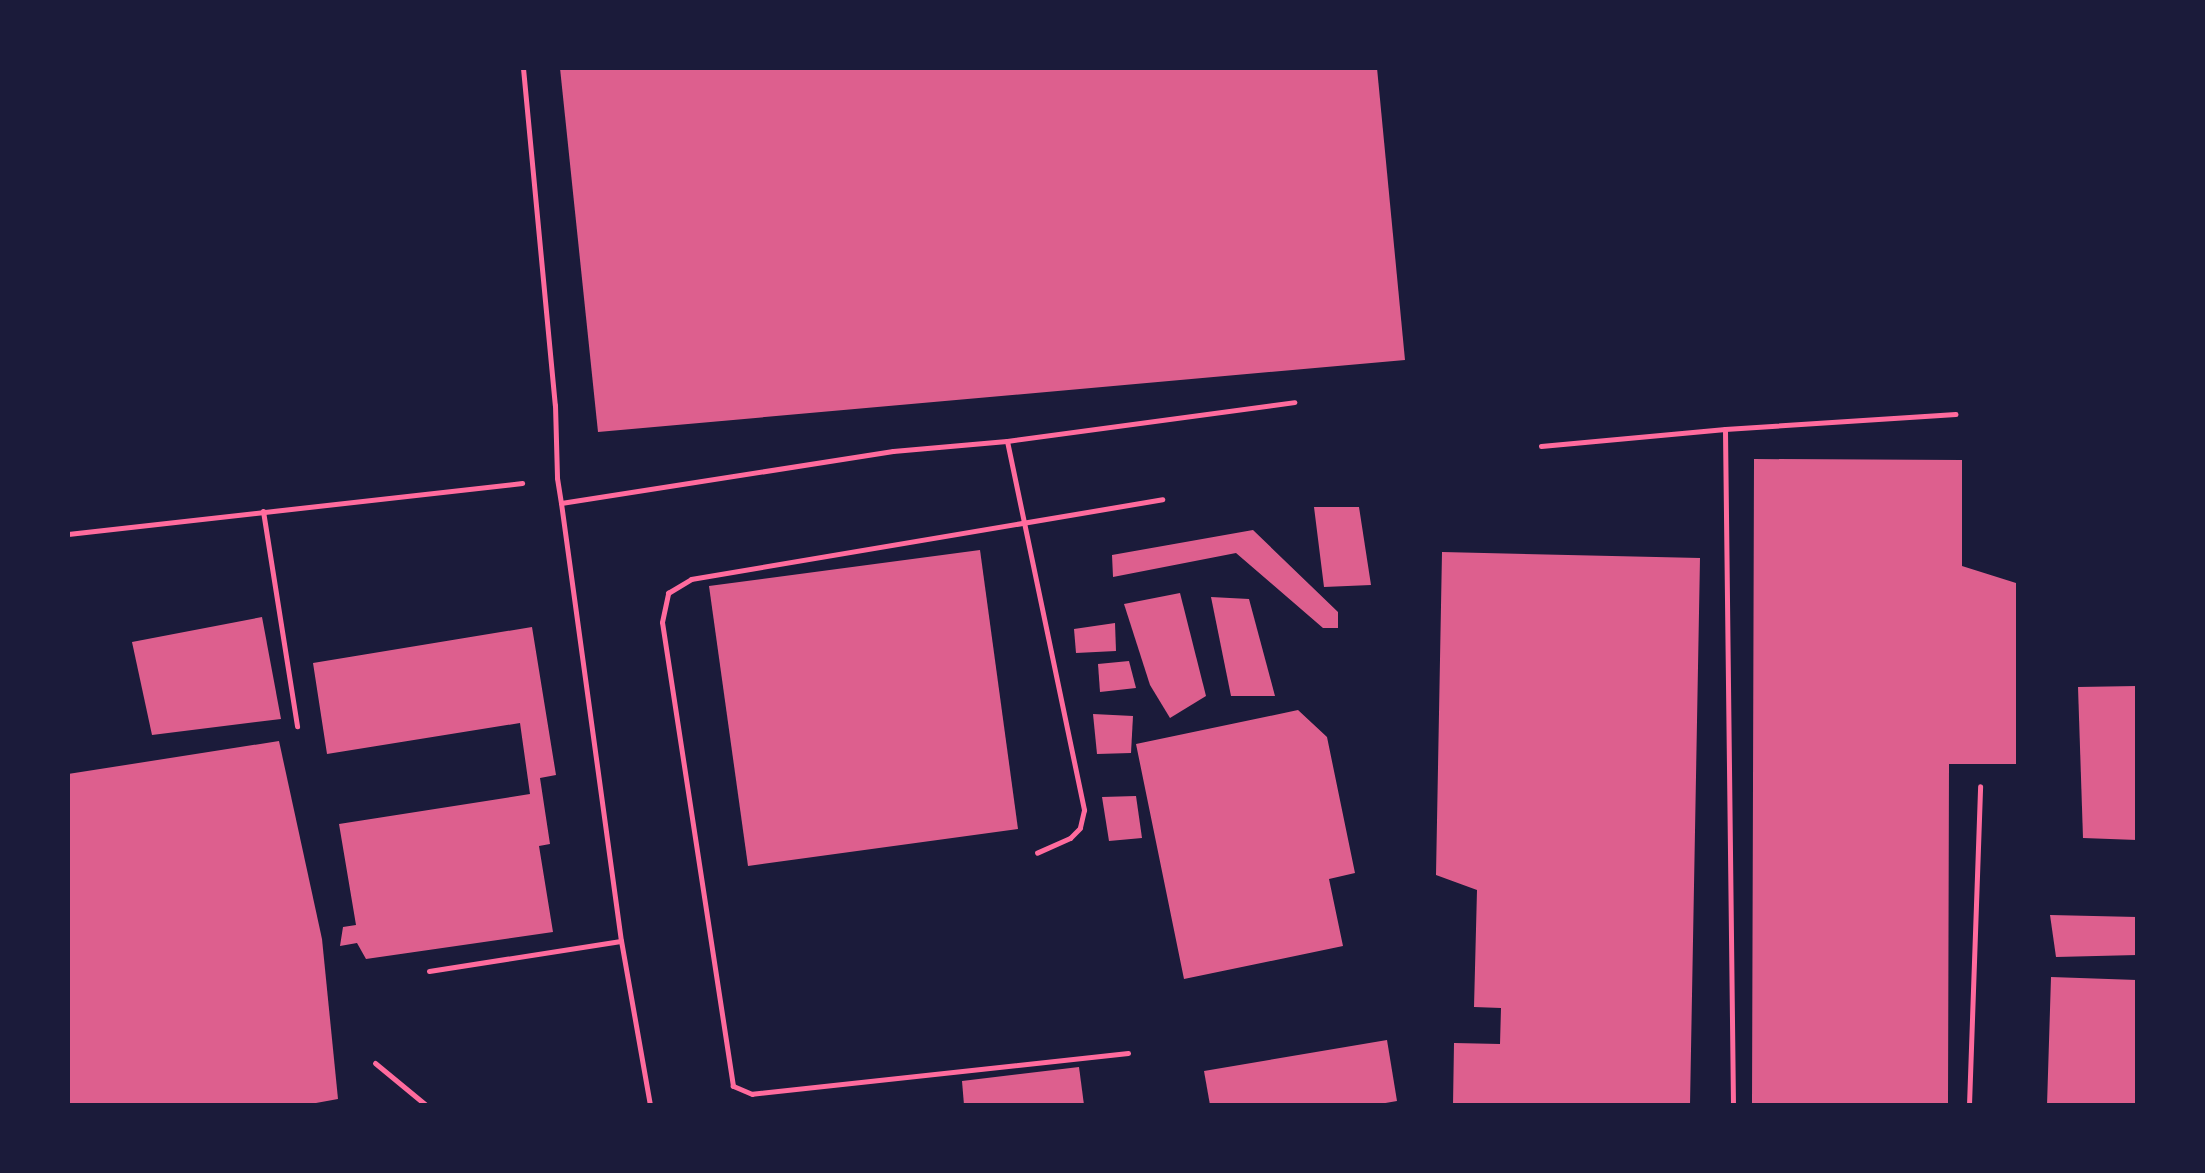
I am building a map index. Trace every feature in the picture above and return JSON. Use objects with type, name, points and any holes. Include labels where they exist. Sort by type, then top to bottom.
[{"type":"lane","points":[[523,68],[555,405],[556,478],[621,941],[650,1105]]},
{"type":"lane","points":[[561,503],[893,451],[1007,441],[1294,402]]},
{"type":"lane","points":[[1541,446],[1725,429],[1956,414]]},
{"type":"lane","points":[[1725,429],[1733,1105]]},
{"type":"lane","points":[[1007,441],[1084,810],[1080,828],[1070,838],[1037,853]]},
{"type":"lane","points":[[549,479],[556,478]]},
{"type":"lane","points":[[68,534],[522,483]]},
{"type":"lane","points":[[1128,1054],[752,1094],[733,1086],[662,622],[668,593],[691,579],[1024,525],[1162,499]]},
{"type":"lane","points":[[263,511],[298,726]]},
{"type":"lane","points":[[1969,1105],[1980,786]]},
{"type":"lane","points":[[429,971],[621,941]]},
{"type":"lane","points":[[375,1063],[426,1105]]},
{"type":"building","points":[[560,68],[1377,68],[1405,360],[598,432]]},
{"type":"building","points":[[1754,459],[1962,460],[1962,566],[2016,583],[2016,764],[1949,764],[1948,1105],[1752,1105]]},
{"type":"building","points":[[1314,507],[1359,507],[1371,585],[1324,587]]},
{"type":"building","points":[[1253,530],[1338,612],[1338,628],[1323,628],[1236,553],[1113,577],[1112,555]]},
{"type":"building","points":[[980,550],[1018,829],[748,866],[709,586]]},
{"type":"building","points":[[1442,552],[1700,558],[1690,1105],[1453,1105],[1454,1043],[1500,1044],[1501,1008],[1474,1007],[1477,890],[1436,875]]},
{"type":"building","points":[[1180,593],[1206,696],[1170,718],[1150,685],[1124,604]]},
{"type":"building","points":[[1211,597],[1249,599],[1275,696],[1231,696]]},
{"type":"building","points":[[262,617],[281,719],[152,735],[132,642]]},
{"type":"building","points":[[1115,623],[1116,651],[1076,653],[1074,629]]},
{"type":"building","points":[[532,627],[556,775],[540,778],[550,844],[539,846],[553,932],[366,959],[357,943],[340,946],[343,927],[356,925],[339,824],[530,794],[520,723],[327,754],[313,663]]},
{"type":"building","points":[[1129,661],[1136,688],[1100,692],[1098,664]]},
{"type":"building","points":[[2137,686],[2137,840],[2083,838],[2078,687]]},
{"type":"building","points":[[1298,710],[1327,737],[1355,873],[1329,879],[1343,946],[1184,979],[1136,744]]},
{"type":"building","points":[[1093,714],[1133,716],[1131,753],[1097,754]]},
{"type":"building","points":[[279,741],[322,939],[338,1099],[305,1105],[68,1105],[68,774]]},
{"type":"building","points":[[1136,796],[1142,838],[1109,841],[1102,797]]},
{"type":"building","points":[[2050,915],[2137,917],[2137,955],[2056,957]]},
{"type":"building","points":[[2051,977],[2137,980],[2137,1105],[2047,1105]]},
{"type":"building","points":[[1387,1040],[1397,1101],[1374,1105],[1210,1105],[1204,1071]]},
{"type":"building","points":[[1079,1067],[1084,1105],[964,1105],[962,1081]]}]
